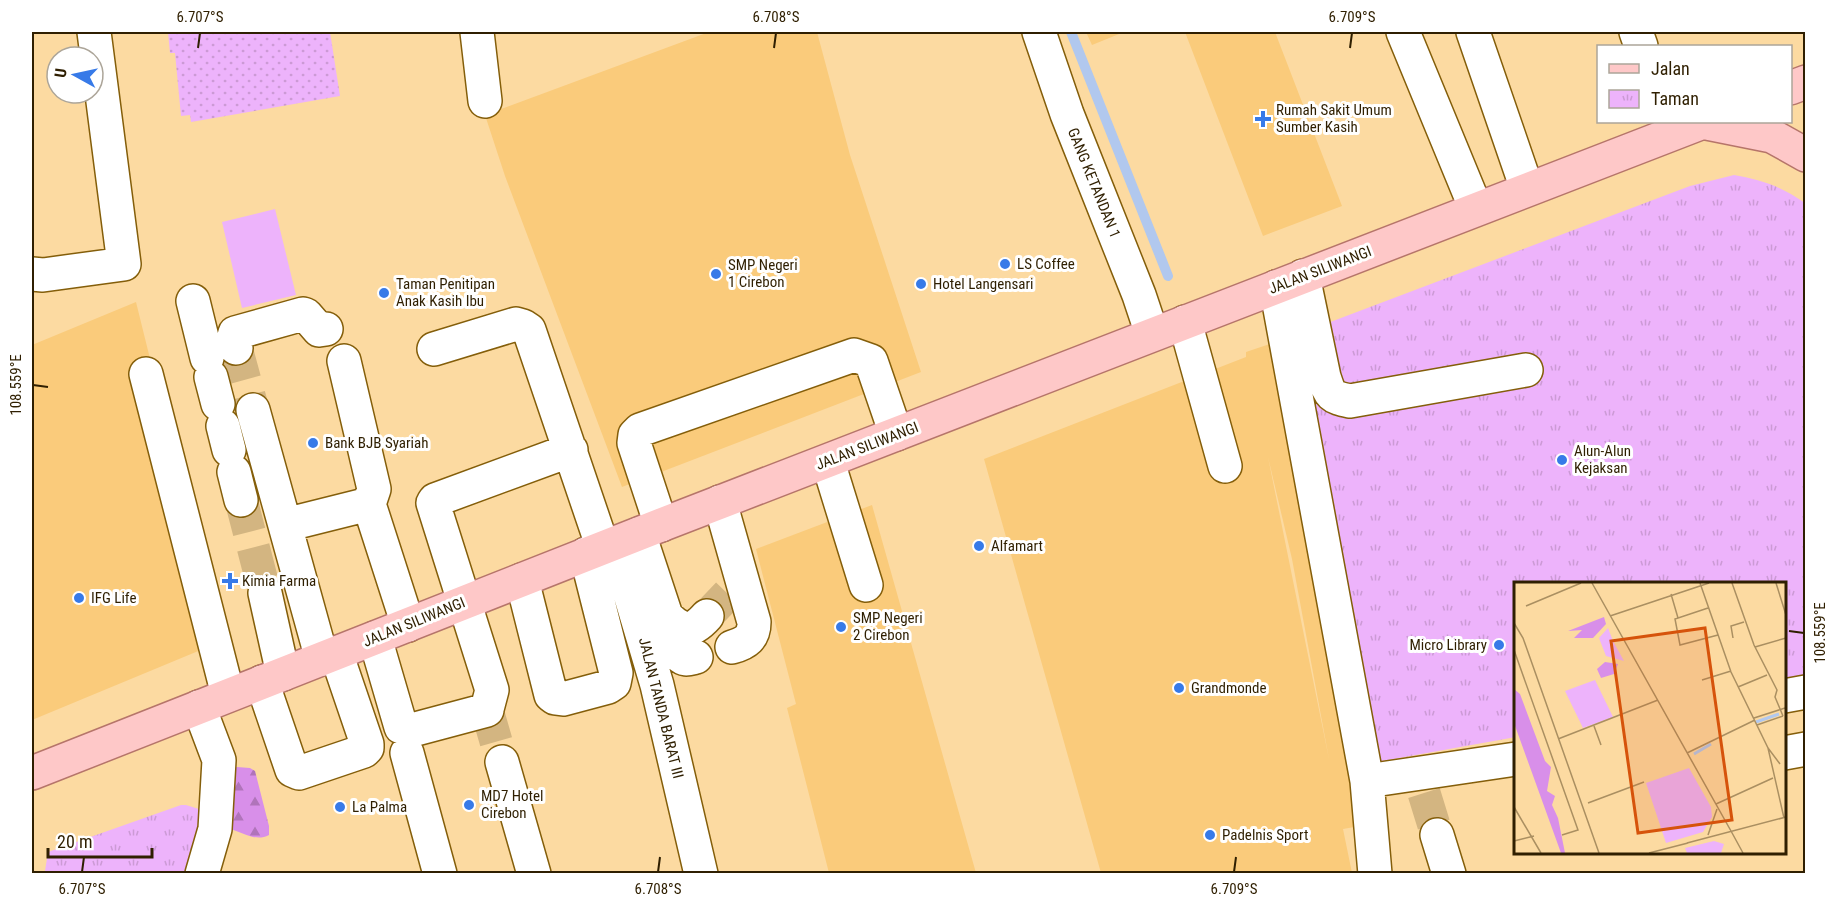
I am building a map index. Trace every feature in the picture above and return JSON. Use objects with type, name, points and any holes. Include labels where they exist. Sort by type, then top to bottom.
[{"type":"main road","points":[[1792,88],[1806,82]]},
{"type":"main road","name":"JALAN SILIWANGI","points":[[32,772],[1527,189],[1669,128],[1696,123]]},
{"type":"main road","points":[[1707,123],[1772,136],[1806,155]]},
{"type":"street","points":[[32,274],[43,275],[124,264],[94,32]]},
{"type":"street","points":[[477,32],[485,101]]},
{"type":"street","name":"GANG KETANDAN 1","points":[[1039,32],[1067,114],[1139,295],[1152,334]]},
{"type":"street","points":[[1403,32],[1476,209]]},
{"type":"street","points":[[1473,32],[1527,189]]},
{"type":"street","points":[[1289,281],[1329,392],[1333,397],[1350,401],[1526,370]]},
{"type":"street","points":[[1289,281],[1367,781],[1375,873]]},
{"type":"street","points":[[193,301],[225,417],[235,333],[303,314],[319,330],[326,329]]},
{"type":"street","points":[[1185,322],[1225,466]]},
{"type":"street","points":[[434,349],[516,324],[529,330],[570,450],[666,616],[679,655],[687,660],[696,657]]},
{"type":"street","points":[[522,580],[551,695],[563,699],[608,687],[614,683],[616,673],[621,541],[635,435],[640,430],[854,355],[871,360],[897,434]]},
{"type":"street","points":[[344,361],[374,489],[369,504],[408,625]]},
{"type":"street","points":[[146,374],[214,701],[219,760],[215,830],[202,873]]},
{"type":"street","points":[[253,410],[285,525],[329,656],[367,744],[364,751],[299,773],[292,770],[273,678],[265,593]]},
{"type":"street","points":[[375,638],[401,727],[412,730],[487,709],[492,690],[434,506],[435,500],[570,450]]},
{"type":"street","points":[[828,462],[866,585]]},
{"type":"street","points":[[720,502],[726,597],[754,622],[754,630],[745,644],[732,647]]},
{"type":"street","points":[[285,525],[369,504]]},
{"type":"street","name":"JALAN TANDA BARAT III","points":[[621,541],[701,873]]},
{"type":"street","points":[[666,616],[674,624],[685,629],[693,629],[726,597]]},
{"type":"street","points":[[1786,696],[1806,692]]},
{"type":"street","points":[[1786,706],[1806,702]]},
{"type":"street","points":[[1786,753],[1806,750]]},
{"type":"street","points":[[407,753],[440,873]]},
{"type":"street","points":[[1367,781],[1421,784],[1514,760]]},
{"type":"street","points":[[502,762],[534,873]]},
{"type":"street","points":[[1437,835],[1449,873]]},
{"type":"shaded area","name":"SMP Negeri 1 Cirebon","points":[[709,32],[817,32],[850,155],[921,372],[622,487],[505,176],[485,115]]},
{"type":"shaded area","points":[[1086,32],[1124,32],[1092,45]]},
{"type":"shaded area","name":"Rumah Sakit Umum Sumber Kasih","points":[[1185,32],[1275,32],[1342,206],[1263,236]]},
{"type":"shaded area","points":[[136,302],[220,642],[32,720],[32,345]]},
{"type":"shaded area","points":[[1296,335],[1360,826],[1343,829],[1352,873],[1101,873],[984,459],[1246,357],[1246,352]],"holes":[[[1268,457],[1292,559],[1329,759]]]},
{"type":"shaded area","name":"SMP Negeri 2 Cirebon","points":[[872,505],[976,873],[829,873],[787,708],[796,704],[756,549]]},
{"type":"green space","points":[[168,32],[330,32],[340,96],[191,122],[190,115],[181,116],[175,53],[170,53]]},
{"type":"green space","name":"Alun-Alun Kejaksan","points":[[1734,175],[1772,185],[1805,203],[1805,686],[1786,690],[1786,582],[1514,582],[1514,737],[1377,762],[1296,335],[1690,186]]},
{"type":"green space","points":[[275,209],[296,295],[242,308],[222,222]]},
{"type":"green space","points":[[237,767],[250,768],[255,771],[269,826],[269,835],[259,838],[230,829],[229,771]]},
{"type":"green space","points":[[181,805],[202,810],[201,821],[185,873],[39,874],[45,871],[48,852]]},
{"type":"waterway","points":[[1071,32],[1168,276]]},
{"type":"tunnel","points":[[236,348],[253,410]]},
{"type":"tunnel","points":[[241,500],[265,593]]},
{"type":"tunnel","points":[[707,616],[728,594]]},
{"type":"tunnel","points":[[487,710],[502,762]]},
{"type":"tunnel","points":[[1424,793],[1437,835]]},
{"type":"place","name":"Rumah Sakit Umum Sumber Kasih","points":[[1263,119]]},
{"type":"place","name":"LS Coffee","points":[[1005,264]]},
{"type":"place","name":"SMP Negeri 1 Cirebon","points":[[716,274]]},
{"type":"place","name":"Hotel Langensari","points":[[921,284]]},
{"type":"place","name":"Taman Penitipan Anak Kasih Ibu","points":[[384,293]]},
{"type":"place","name":"Bank BJB Syariah","points":[[313,443]]},
{"type":"place","name":"Alun-Alun Kejaksan","points":[[1562,460]]},
{"type":"place","name":"Alfamart","points":[[979,546]]},
{"type":"place","name":"Kimia Farma","points":[[230,581]]},
{"type":"place","name":"IFG Life","points":[[79,598]]},
{"type":"place","name":"SMP Negeri 2 Cirebon","points":[[841,627]]},
{"type":"place","name":"Micro Library","points":[[1499,645]]},
{"type":"place","name":"Grandmonde","points":[[1179,688]]},
{"type":"place","name":"MD7 Hotel Cirebon","points":[[469,805]]},
{"type":"place","name":"La Palma","points":[[340,807]]},
{"type":"place","name":"Padelnis Sport","points":[[1210,835]]}]
